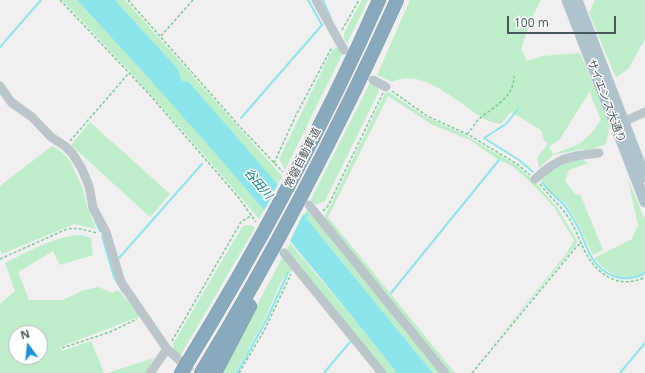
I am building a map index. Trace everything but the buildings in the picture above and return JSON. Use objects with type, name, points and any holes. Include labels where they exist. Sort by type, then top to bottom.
[{"type":"highway","name":"常磐自動車道","points":[[181,373],[217,314],[261,224],[289,186],[346,72],[379,0]]},
{"type":"highway","name":"常磐自動車道","points":[[281,247],[397,0]]},
{"type":"highway","points":[[201,373],[281,247]]},
{"type":"highway","points":[[214,373],[281,247]]},
{"type":"main road","name":"サイエンス大通り","points":[[567,0],[645,202]]},
{"type":"main road","name":"サイエンス大通り","points":[[577,0],[645,177]]},
{"type":"street","points":[[316,0],[344,50]]},
{"type":"street","points":[[373,80],[386,87]]},
{"type":"street","points":[[0,86],[11,102],[32,116],[51,137],[65,146],[82,170],[89,186],[94,208],[106,232],[122,282],[167,348],[176,356]]},
{"type":"street","points":[[623,122],[645,112]]},
{"type":"street","points":[[535,179],[561,159],[599,153]]},
{"type":"street","points":[[301,204],[318,216],[445,373]]},
{"type":"street","points":[[281,247],[382,373]]},
{"type":"street","points":[[150,373],[167,348]]},
{"type":"path","points":[[60,0],[129,73],[198,150],[261,224]]},
{"type":"path","points":[[128,0],[283,172]]},
{"type":"path","points":[[161,36],[193,0]]},
{"type":"path","points":[[274,163],[296,115],[359,0]]},
{"type":"path","points":[[65,146],[129,73]]},
{"type":"path","points":[[467,134],[478,121],[496,108],[506,98],[512,87],[514,76]]},
{"type":"path","points":[[318,216],[328,206],[386,87],[427,116],[467,134],[517,164],[535,179],[567,215],[590,260],[600,271],[613,280],[631,283],[645,277]]},
{"type":"path","points":[[167,348],[241,222],[252,215]]},
{"type":"path","points":[[0,259],[67,229],[76,228],[98,234],[106,232]]},
{"type":"path","points":[[472,373],[577,246],[582,243]]},
{"type":"path","points":[[239,373],[265,329],[296,266]]},
{"type":"path","points":[[62,348],[110,332],[145,315]]},
{"type":"green space","points":[[62,0],[77,0],[176,106],[264,210],[259,219],[163,108]]},
{"type":"green space","points":[[115,0],[125,0],[282,176],[277,186],[189,82],[182,81],[178,69]]},
{"type":"green space","points":[[362,0],[368,0],[347,44],[344,38],[344,33]]},
{"type":"green space","points":[[410,0],[541,0],[531,19],[521,49],[527,61],[543,56],[580,53],[610,124],[606,144],[586,151],[583,149],[553,155],[539,168],[537,158],[548,143],[544,140],[541,130],[511,112],[501,124],[491,122],[476,114],[429,83],[416,79],[404,78],[392,82],[377,75]],"holes":[[[590,91],[601,120],[581,143],[553,154],[549,147],[560,139]]]},
{"type":"green space","points":[[595,0],[645,0],[645,39],[629,68],[616,78],[589,13]]},
{"type":"green space","points":[[338,47],[343,53],[285,170],[279,159],[332,50]]},
{"type":"green space","points":[[371,81],[379,90],[377,95],[325,201],[316,205],[310,201]]},
{"type":"green space","points":[[389,92],[424,116],[463,134],[515,164],[534,181],[556,206],[577,240],[576,245],[490,348],[567,253],[574,240],[554,207],[514,167],[497,159],[470,140],[433,125],[388,96],[328,217],[455,373],[450,373],[324,218],[385,93]]},
{"type":"green space","points":[[90,122],[170,194],[150,217],[71,145]]},
{"type":"green space","points":[[52,146],[63,153],[70,161],[82,187],[87,206],[96,229],[74,224],[2,254],[0,250],[0,186]]},
{"type":"green space","points":[[577,156],[588,163],[569,170],[565,181],[576,195],[580,194],[603,250],[593,255],[578,224],[566,204],[551,193],[540,177]]},
{"type":"green space","points":[[628,179],[645,220],[645,272],[630,277],[624,277],[617,276],[605,270],[594,258],[632,239],[638,225]]},
{"type":"green space","points":[[308,207],[442,373],[433,373],[306,218],[309,215],[304,215]]},
{"type":"green space","points":[[251,225],[255,228],[180,356],[174,349],[173,344],[242,227]]},
{"type":"green space","points":[[82,235],[91,238],[93,255],[60,265],[53,251],[18,272],[29,300],[63,300],[84,290],[99,287],[112,293],[118,290],[141,316],[60,347],[62,351],[91,341],[104,373],[0,373],[0,304],[15,291],[5,263],[42,245],[62,238]]},
{"type":"green space","points":[[290,243],[397,373],[387,373],[286,251]]},
{"type":"green space","points":[[282,258],[293,269],[290,273],[288,272],[280,284],[265,319],[235,373],[221,373]]},
{"type":"green space","points":[[154,358],[145,373],[107,373]]},
{"type":"water","name":"谷田川","points":[[77,0],[115,0],[178,69],[182,81],[189,82],[304,215],[308,213],[309,215],[306,218],[433,373],[397,373],[320,277],[241,183],[119,45]]},
{"type":"pier","points":[[278,184],[304,212],[289,243],[263,213]]},
{"type":"waterway","points":[[0,47],[41,0]]},
{"type":"waterway","points":[[241,118],[322,25],[308,0]]},
{"type":"waterway","points":[[323,0],[331,19]]},
{"type":"waterway","points":[[518,109],[506,124],[484,138],[519,160],[533,172]]},
{"type":"waterway","points":[[391,293],[499,160]]},
{"type":"waterway","points":[[119,258],[202,164]]},
{"type":"waterway","points":[[542,182],[566,208],[597,265],[609,274],[616,277],[630,278],[645,273]]},
{"type":"waterway","points":[[95,221],[100,231]]},
{"type":"waterway","points":[[102,236],[114,277],[123,292]]},
{"type":"waterway","points":[[237,373],[267,319],[288,273]]},
{"type":"waterway","points":[[324,373],[350,342]]},
{"type":"waterway","points":[[620,373],[645,343]]},
{"type":"tunnel","points":[[175,356],[192,373]]}]
